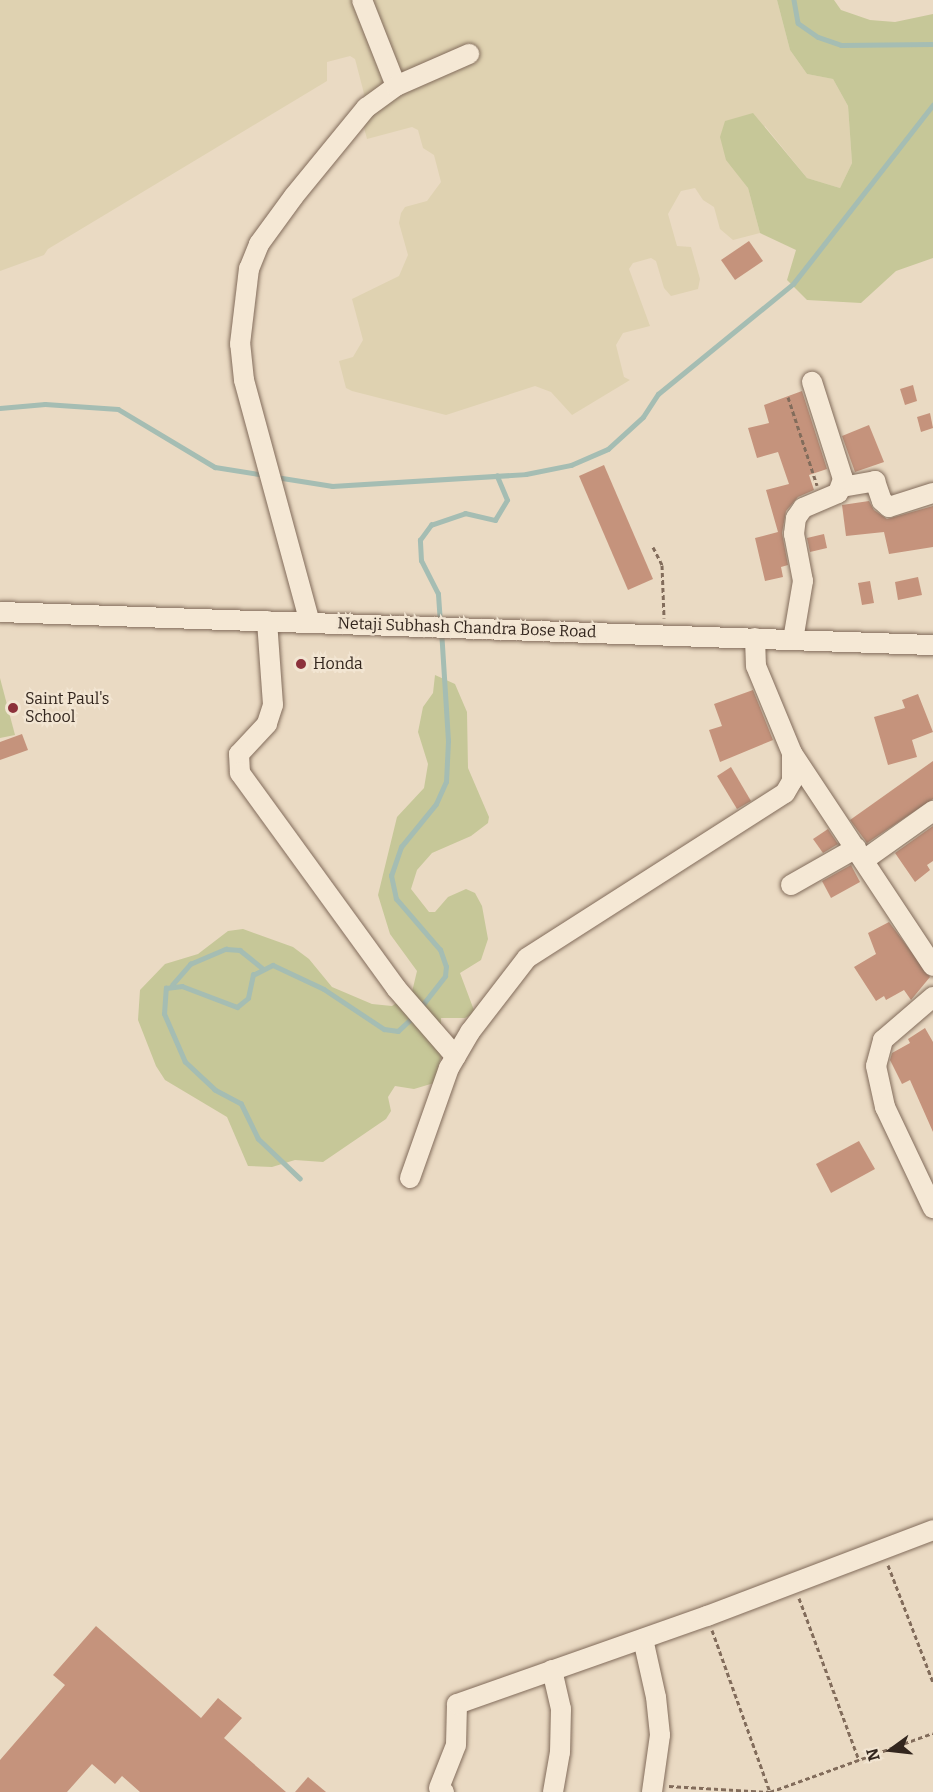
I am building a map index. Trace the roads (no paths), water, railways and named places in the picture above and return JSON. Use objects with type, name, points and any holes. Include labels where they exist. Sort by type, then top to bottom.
[{"type":"street","points":[[362,0],[396,86]]},
{"type":"street","points":[[310,623],[258,443],[244,380],[240,344],[249,269],[259,244],[346,129],[396,86],[469,54]]},
{"type":"street","points":[[812,382],[840,464],[842,487]]},
{"type":"street","points":[[793,639],[803,581],[794,534],[796,518],[803,508],[822,501],[842,487],[875,481],[882,501],[889,507],[933,493]]},
{"type":"street","name":"Netaji Subhash Chandra Bose Road","points":[[0,612],[933,645]]},
{"type":"street","points":[[267,621],[273,705],[267,724],[238,754],[240,772],[415,1012],[456,1057]]},
{"type":"street","points":[[755,638],[756,666],[792,753],[933,966]]},
{"type":"street","points":[[785,793],[792,781],[792,753]]},
{"type":"street","points":[[410,1178],[432,1109],[456,1057],[470,1032],[527,958],[809,778]]},
{"type":"street","points":[[791,885],[860,854],[933,811]]},
{"type":"street","points":[[933,997],[883,1040],[876,1065],[885,1107],[933,1208]]},
{"type":"street","points":[[444,1792],[439,1788],[456,1745],[457,1704],[707,1616],[933,1530]]},
{"type":"street","points":[[643,1639],[656,1697],[660,1735],[653,1788]]},
{"type":"street","points":[[552,1670],[561,1709],[560,1752],[553,1792]]},
{"type":"waterway","points":[[794,0],[798,23],[818,37],[841,45],[933,44]]},
{"type":"waterway","points":[[276,477],[332,486],[526,474],[571,465],[608,449],[643,417],[658,394],[793,284],[933,105]]},
{"type":"waterway","points":[[0,408],[45,404],[118,409],[215,467],[265,475]]},
{"type":"waterway","points":[[440,623],[438,594],[421,561],[420,540],[431,525],[465,513],[495,520],[507,500],[497,476]]},
{"type":"waterway","points":[[421,1007],[445,976],[446,967],[440,950],[396,899],[391,876],[401,847],[436,804],[446,782],[448,741],[441,631]]},
{"type":"waterway","points":[[172,985],[190,964],[226,949],[240,950],[262,968]]},
{"type":"waterway","points":[[300,1179],[258,1139],[241,1104],[215,1090],[185,1062],[164,1014],[166,988],[182,986],[237,1007],[248,998],[253,975],[273,965],[324,989],[384,1029],[398,1031],[414,1016]]},
{"type":"place","name":"Honda","points":[[301,664]]},
{"type":"place","name":"Saint Paul's School","points":[[13,708]]}]
